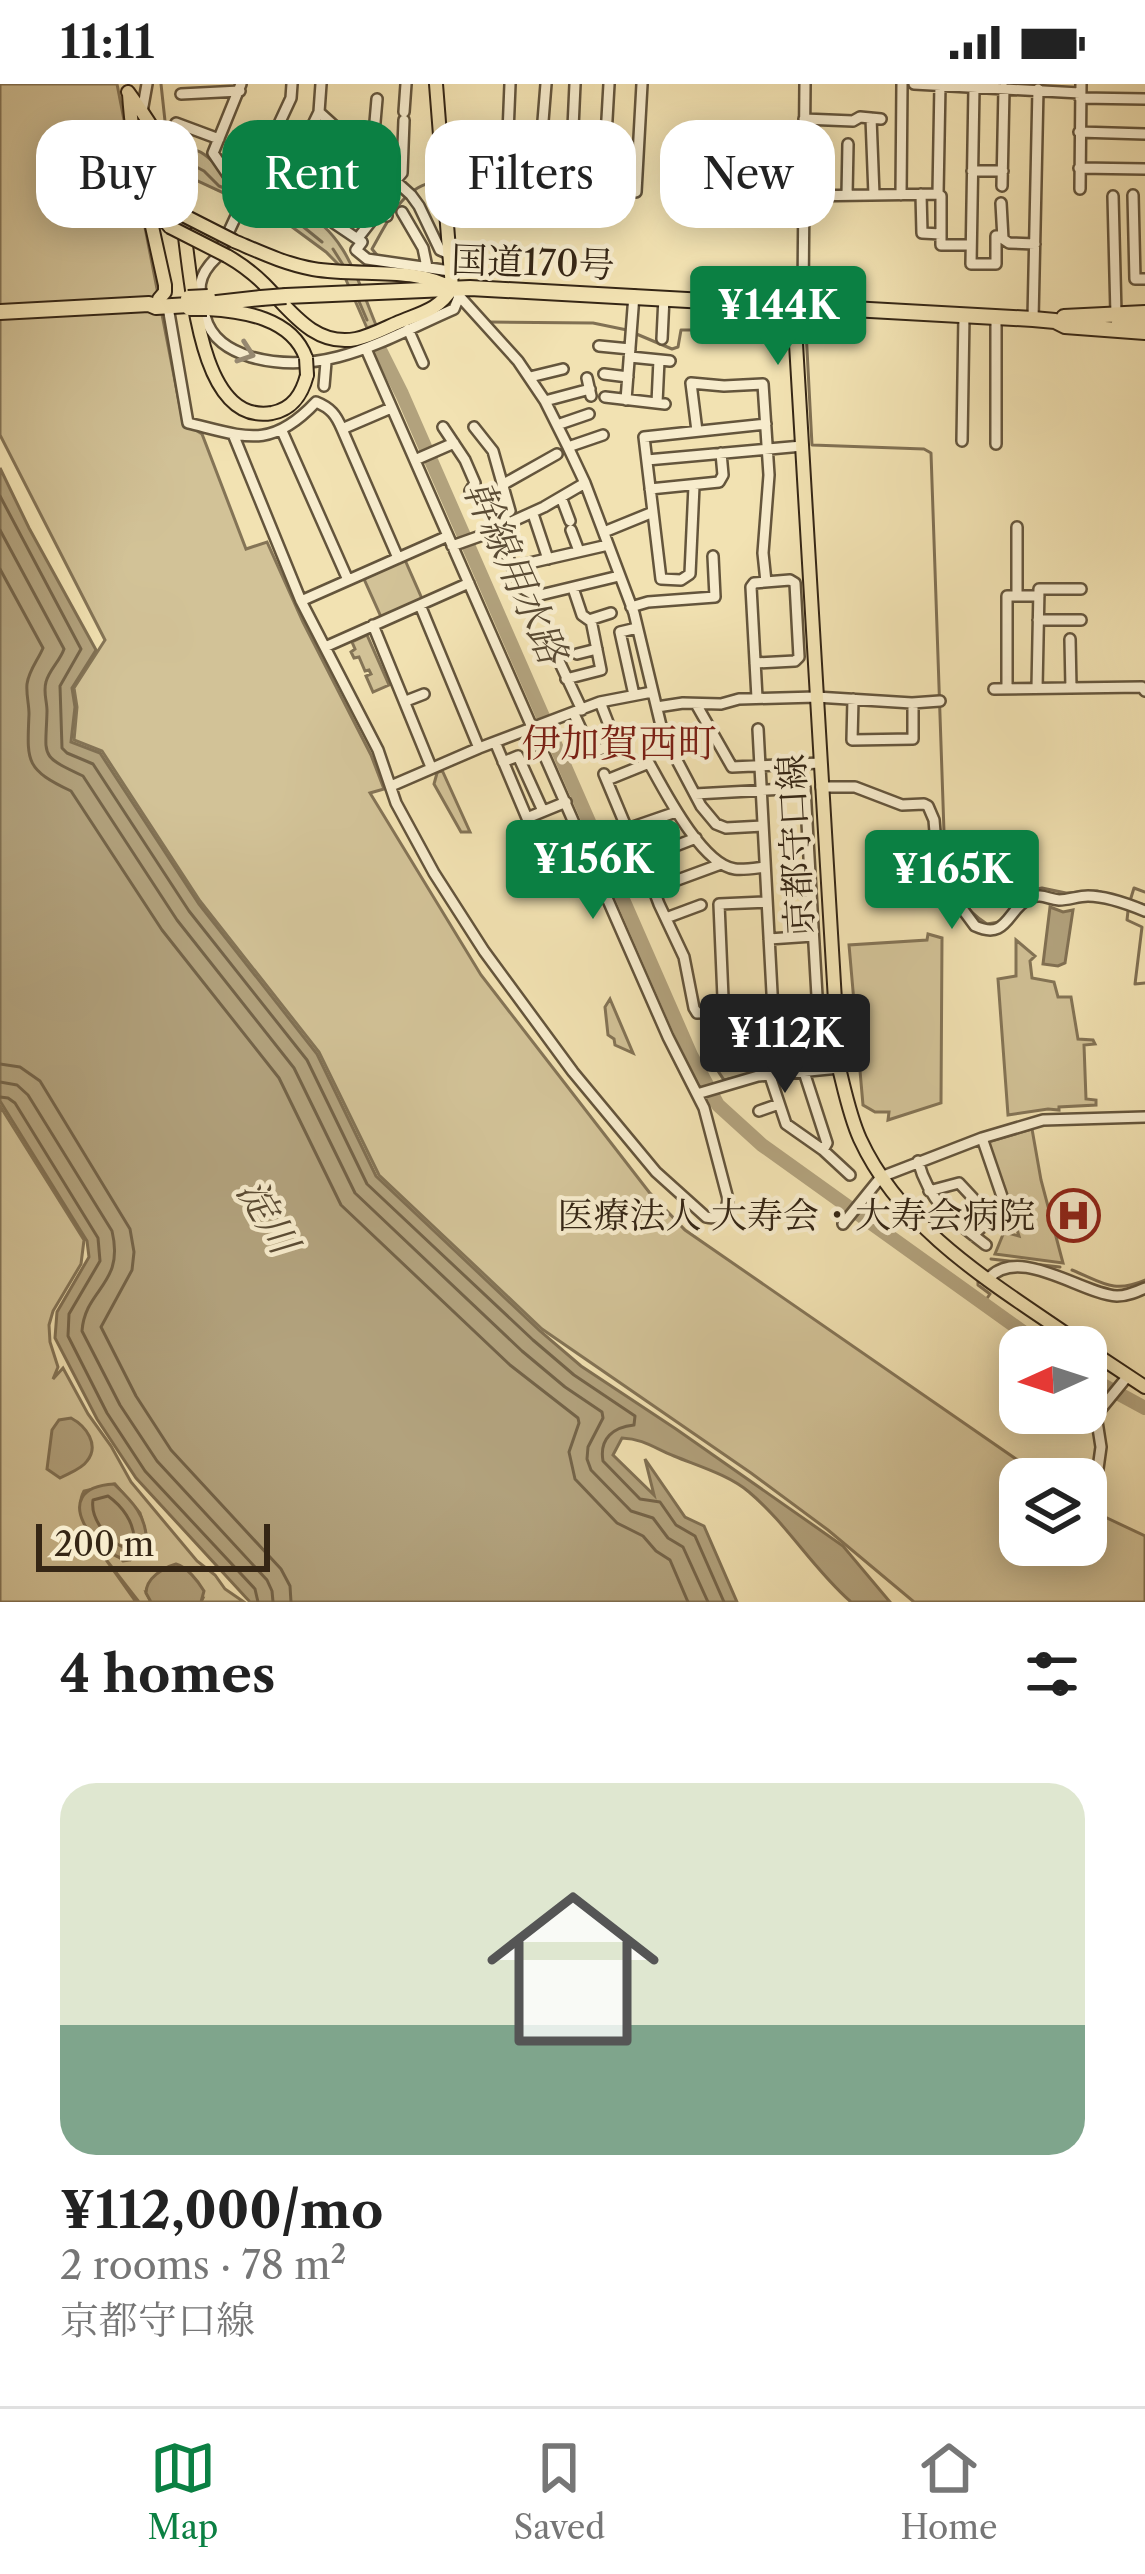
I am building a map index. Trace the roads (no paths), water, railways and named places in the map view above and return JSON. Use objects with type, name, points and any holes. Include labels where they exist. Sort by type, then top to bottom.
[{"type":"highway","name":"国道170号","points":[[0,313],[364,291],[456,291],[802,300],[1059,319],[1065,326],[1145,327]]},
{"type":"highway","points":[[1059,319],[1145,313]]},
{"type":"highway","name":"国道170号","points":[[1119,317],[1145,327]]},
{"type":"main road","points":[[436,84],[448,254],[456,291]]},
{"type":"main road","points":[[128,88],[172,166],[201,340],[217,383],[247,411],[271,413],[291,405],[314,364],[292,336],[271,322],[207,303]]},
{"type":"main road","points":[[128,88],[131,120]]},
{"type":"main road","points":[[128,88],[149,178],[157,194],[175,211],[284,262],[334,271],[434,278],[456,291]]},
{"type":"main road","points":[[152,228],[165,285],[157,303]]},
{"type":"main road","points":[[172,228],[227,256],[261,280],[312,331],[332,339],[364,343],[383,329],[444,302],[456,291]]},
{"type":"main road","name":"京都守口線","points":[[802,300],[795,327],[821,787],[839,1068],[849,1109],[881,1177],[908,1212],[941,1243],[1056,1326]]},
{"type":"main road","name":"京都守口線","points":[[1107,1364],[1145,1388]]},
{"type":"street","points":[[142,112],[147,84]]},
{"type":"street","points":[[281,120],[292,84]]},
{"type":"street","points":[[316,120],[321,84]]},
{"type":"street","points":[[401,173],[406,84]]},
{"type":"street","points":[[509,84],[506,182],[538,183],[546,84]]},
{"type":"street","points":[[573,120],[575,84]]},
{"type":"street","points":[[607,120],[609,84]]},
{"type":"street","points":[[636,192],[642,84]]},
{"type":"street","points":[[805,84],[804,119],[876,118],[874,195]]},
{"type":"street","points":[[901,194],[902,84]]},
{"type":"street","points":[[914,84],[1053,87],[1145,99]]},
{"type":"street","points":[[1119,99],[1120,84]]},
{"type":"street","points":[[940,85],[941,245],[971,245]]},
{"type":"street","points":[[974,86],[971,264],[996,264],[996,236],[1002,236]]},
{"type":"street","points":[[181,92],[241,87],[213,153],[222,166]]},
{"type":"street","points":[[1002,186],[1004,88]]},
{"type":"street","points":[[1033,319],[1038,89]]},
{"type":"street","points":[[1080,92],[1080,189]]},
{"type":"street","points":[[375,120],[377,100]]},
{"type":"street","points":[[320,112],[328,120]]},
{"type":"street","points":[[198,131],[219,139]]},
{"type":"street","points":[[1078,131],[1145,134]]},
{"type":"street","points":[[847,195],[848,145]]},
{"type":"street","points":[[1079,168],[1145,169]]},
{"type":"street","points":[[972,171],[1003,171]]},
{"type":"street","points":[[401,187],[419,206],[440,250],[448,254]]},
{"type":"street","points":[[921,194],[922,233],[941,234]]},
{"type":"street","points":[[835,195],[938,194]]},
{"type":"street","points":[[1133,195],[1139,211],[1140,244],[1135,279],[1145,279]]},
{"type":"street","points":[[1113,196],[1119,317]]},
{"type":"street","points":[[1001,203],[1002,236],[1009,243],[1034,244]]},
{"type":"street","points":[[402,212],[423,248],[427,267]]},
{"type":"street","points":[[234,228],[203,270],[200,283],[207,324],[232,351],[291,364],[314,364],[454,309],[456,291]]},
{"type":"street","points":[[344,228],[362,242],[356,250],[368,259],[450,271]]},
{"type":"street","points":[[358,238],[366,228]]},
{"type":"street","points":[[802,300],[803,228]]},
{"type":"street","points":[[456,291],[530,377],[557,425],[562,450],[585,483],[632,607],[663,734],[694,794],[716,824],[763,826]]},
{"type":"street","points":[[626,400],[634,295]]},
{"type":"street","points":[[662,339],[664,297]]},
{"type":"street","points":[[157,303],[188,423],[233,434],[268,436],[282,431],[317,400],[328,407],[398,558]]},
{"type":"street","points":[[962,441],[964,315]]},
{"type":"street","points":[[996,317],[996,444]]},
{"type":"street","points":[[408,329],[423,363]]},
{"type":"street","points":[[605,397],[661,404],[665,360],[603,346],[607,330]]},
{"type":"street","points":[[233,434],[301,601],[378,750],[396,803],[434,873],[484,951],[573,1072],[656,1172],[706,1217],[722,1214],[728,1199],[704,1108],[668,1037],[469,583],[458,540],[391,408],[364,343]]},
{"type":"street","points":[[314,364],[323,386]]},
{"type":"street","points":[[530,377],[563,370]]},
{"type":"street","points":[[604,374],[628,376]]},
{"type":"street","points":[[697,431],[691,382],[763,384],[769,498],[763,553],[766,582]]},
{"type":"street","points":[[545,401],[589,388]]},
{"type":"street","points":[[342,429],[391,408]]},
{"type":"street","points":[[557,425],[589,414]]},
{"type":"street","points":[[694,486],[690,574],[681,580],[661,579],[644,437],[766,424]]},
{"type":"street","points":[[443,427],[472,485],[500,468]]},
{"type":"street","points":[[474,428],[500,468],[510,511],[504,514],[502,527],[512,567],[526,596],[619,576]]},
{"type":"street","points":[[282,431],[348,580]]},
{"type":"street","points":[[502,485],[531,474],[562,450],[603,435]]},
{"type":"street","points":[[469,448],[483,439]]},
{"type":"street","points":[[418,459],[454,443]]},
{"type":"street","points":[[647,460],[802,446]]},
{"type":"street","points":[[650,489],[719,482],[721,454]]},
{"type":"street","points":[[553,482],[579,551]]},
{"type":"street","points":[[301,601],[398,558],[537,513],[585,483]]},
{"type":"street","points":[[531,496],[548,559]]},
{"type":"street","points":[[604,532],[652,512]]},
{"type":"street","points":[[1017,527],[1017,596]]},
{"type":"street","points":[[512,567],[608,544]]},
{"type":"street","points":[[632,607],[715,596],[713,556]]},
{"type":"street","points":[[755,663],[796,662],[799,657],[795,583],[790,580],[752,587],[755,663],[757,698]]},
{"type":"street","points":[[325,647],[469,583]]},
{"type":"street","points":[[573,588],[582,615],[591,620],[611,614]]},
{"type":"street","points":[[1037,688],[1039,589],[1081,589]]},
{"type":"street","points":[[1007,689],[1007,596],[1039,596]]},
{"type":"street","points":[[420,604],[479,748]]},
{"type":"street","points":[[566,680],[602,670],[591,620]]},
{"type":"street","points":[[1038,620],[1081,620]]},
{"type":"street","points":[[373,626],[431,767]]},
{"type":"street","points":[[634,695],[620,632],[638,628]]},
{"type":"street","points":[[1070,639],[1071,688]]},
{"type":"street","points":[[577,654],[597,649]]},
{"type":"street","points":[[557,659],[592,753],[616,743],[600,702]]},
{"type":"street","points":[[994,689],[1142,687],[1145,691]]},
{"type":"street","points":[[391,786],[600,702],[652,692]]},
{"type":"street","points":[[406,701],[424,694]]},
{"type":"street","points":[[656,707],[757,698],[940,700]]},
{"type":"street","points":[[853,699],[852,740],[913,739],[914,703]]},
{"type":"street","points":[[696,704],[732,766],[820,763]]},
{"type":"street","points":[[758,729],[775,1049],[771,1079],[786,1124],[850,1174]]},
{"type":"street","points":[[495,742],[526,818],[566,802]]},
{"type":"street","points":[[503,762],[518,756],[543,811]]},
{"type":"street","points":[[676,812],[624,830],[605,777],[649,763],[676,812],[721,864],[732,869],[765,868]]},
{"type":"street","points":[[646,786],[658,780]]},
{"type":"street","points":[[821,787],[856,787],[902,806],[928,806],[944,884],[983,929],[1003,926],[1034,896],[1063,900],[1089,896],[1145,911]]},
{"type":"street","points":[[694,794],[805,788],[820,1048],[725,1045],[719,904],[767,902]]},
{"type":"street","points":[[696,838],[642,859],[684,957],[694,1009],[697,1013],[724,1012]]},
{"type":"street","points":[[653,889],[707,873],[721,864]]},
{"type":"street","points":[[666,918],[692,905]]},
{"type":"street","points":[[769,938],[814,935]]},
{"type":"street","points":[[697,1094],[774,1074],[839,1068]]},
{"type":"street","points":[[804,1072],[827,1143],[823,1150]]},
{"type":"street","points":[[759,1111],[779,1103]]},
{"type":"street","points":[[843,1225],[881,1177],[982,1138],[1043,1120],[1145,1118]]},
{"type":"street","points":[[982,1138],[1007,1211]]},
{"type":"street","points":[[918,1161],[928,1191],[986,1245]]},
{"type":"street","points":[[928,1191],[959,1183],[973,1198],[982,1226],[973,1235]]},
{"type":"street","points":[[988,1279],[996,1270],[1010,1267],[1064,1278],[1116,1296],[1145,1288]]},
{"type":"street","points":[[1100,1458],[1096,1415],[1126,1379]]},
{"type":"water","name":"淀川","points":[[0,468],[96,650],[72,688],[71,742],[100,753],[199,904],[317,1054],[376,1176],[581,1366],[843,1546],[890,1602],[851,1602],[741,1486],[630,1439],[622,1438],[613,1455],[654,1495],[645,1459],[685,1517],[704,1526],[737,1602],[250,1602],[136,1478],[97,1419],[55,1338],[57,1312],[89,1257],[87,1241],[0,1101]]},
{"type":"water","points":[[1050,907],[1073,910],[1065,963],[1058,966],[1043,964]]},
{"type":"water","points":[[71,1418],[92,1442],[91,1455],[79,1469],[60,1478],[47,1469],[52,1430],[59,1420]]},
{"type":"water","points":[[114,1484],[133,1503],[144,1525],[146,1543],[130,1560],[118,1557],[93,1537],[80,1510],[82,1497],[93,1488]]},
{"type":"water","points":[[176,1564],[202,1587],[201,1602],[151,1602],[146,1593],[152,1578]]},
{"type":"waterway","name":"幹線用水路","points":[[161,84],[165,120]]},
{"type":"waterway","name":"幹線用水路","points":[[198,168],[222,187]]},
{"type":"waterway","points":[[377,255],[372,249],[397,207],[425,185]]},
{"type":"waterway","name":"幹線用水路","points":[[305,228],[322,242]]},
{"type":"waterway","name":"幹線用水路","points":[[333,249],[345,268]]},
{"type":"waterway","name":"幹線用水路","points":[[358,299],[367,320]]},
{"type":"waterway","points":[[489,322],[593,323],[627,330],[672,349],[678,347],[681,330],[783,330]]},
{"type":"waterway","points":[[806,330],[812,445],[931,453],[945,861],[965,905],[987,924],[999,922]]},
{"type":"waterway","name":"幹線用水路","points":[[381,352],[691,1055],[718,1105],[762,1145],[1015,1326]]},
{"type":"waterway","points":[[1018,902],[1027,891],[1042,888],[1066,893],[1097,891],[1145,905]]},
{"type":"waterway","points":[[1130,901],[1134,888],[1145,892]]},
{"type":"waterway","points":[[1128,911],[1127,920],[1142,927],[1135,984],[1145,983]]},
{"type":"waterway","points":[[991,1259],[1060,1267]]},
{"type":"waterway","points":[[1072,1270],[1116,1286],[1145,1280]]},
{"type":"waterway","points":[[978,1280],[990,1294],[983,1304]]},
{"type":"waterway","name":"幹線用水路","points":[[1107,1387],[1145,1408]]},
{"type":"place","name":"医療法人 大寿会・大寿会病院","points":[[1074,1215]]},
{"type":"district","name":"伊加賀西町","points":[[619,743]]}]
